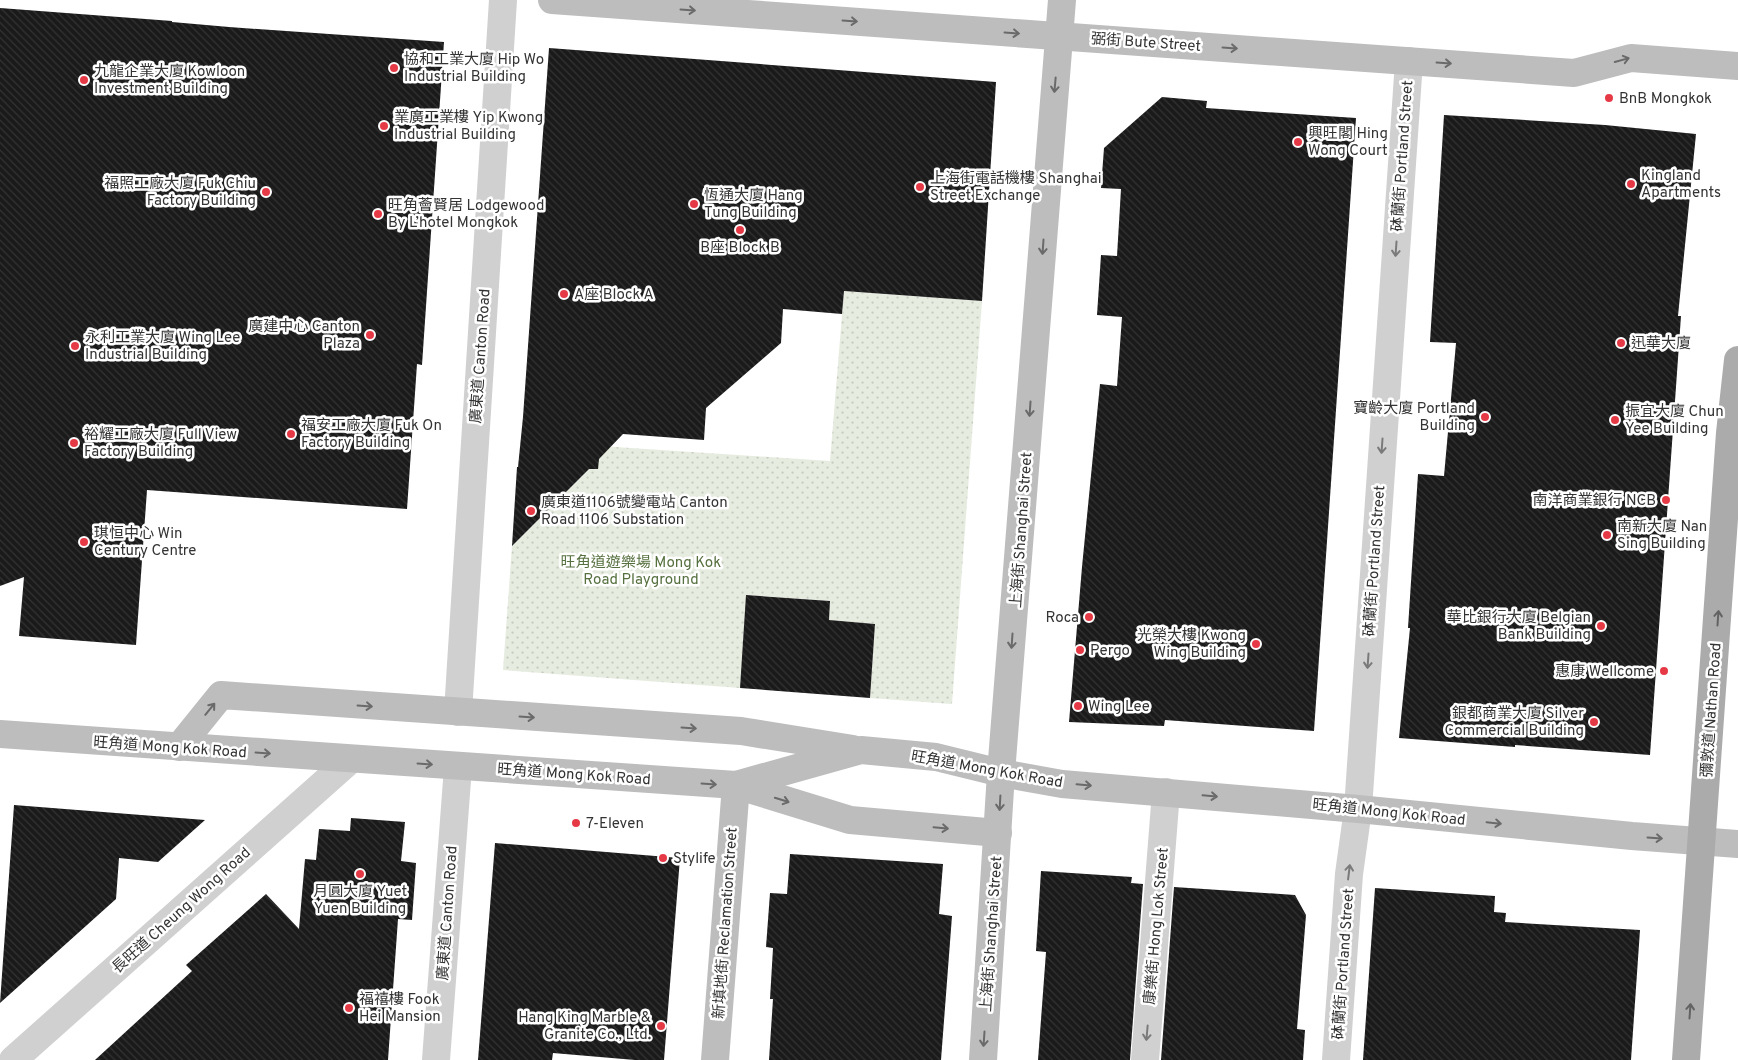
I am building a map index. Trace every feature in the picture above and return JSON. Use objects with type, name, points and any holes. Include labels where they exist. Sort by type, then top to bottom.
[{"type":"main road","name":"弼街 Bute Street","points":[[552,0],[774,8],[1059,36],[1574,73],[1631,58],[1738,66]]},
{"type":"main road","name":"上海街 Shanghai Street","points":[[983,1060],[1001,772],[1062,0]]},
{"type":"main road","name":"彌敦道 Nathan Road","points":[[1686,1060],[1730,433],[1738,360]]},
{"type":"main road","points":[[179,748],[221,695],[741,731],[861,750]]},
{"type":"main road","name":"旺角道 Mong Kok Road","points":[[0,734],[350,760],[736,785],[861,750],[936,757],[1062,784],[1738,844]]},
{"type":"main road","points":[[736,785],[850,820],[998,833]]},
{"type":"main road","name":"新填地街 Reclamation Street","points":[[715,1060],[736,785]]},
{"type":"street","name":"廣東道 Canton Road","points":[[458,712],[503,0]]},
{"type":"street","name":"砵蘭街 Portland Street","points":[[1336,1060],[1349,874],[1358,809],[1409,61]]},
{"type":"street","name":"長旺道 Cheung Wong Road","points":[[13,1060],[350,760]]},
{"type":"street","name":"廣東道 Canton Road","points":[[436,1060],[458,767]]},
{"type":"street","name":"康樂街 Hong Lok Street","points":[[1145,1060],[1166,792]]},
{"type":"green space","name":"旺角道遊樂場 Mong Kok Road Playground","points":[[844,291],[982,301],[952,704],[870,698],[875,624],[829,620],[830,601],[747,595],[740,688],[503,670],[512,546],[583,475],[600,446],[830,461]]},
{"type":"building","points":[[0,8],[444,42],[422,365],[417,364],[407,509],[147,490],[136,645],[19,636],[24,577],[0,586]]},
{"type":"building","name":"恆通大廈 Hang Tung Building","points":[[549,48],[996,82],[982,301],[844,291],[842,314],[783,309],[781,343],[706,408],[704,440],[623,434],[599,459],[598,469],[589,469],[512,546]]},
{"type":"building","points":[[1162,97],[1207,101],[1206,108],[1356,118],[1314,731],[1165,720],[1164,726],[1069,722],[1100,384],[1117,386],[1122,317],[1097,315],[1101,255],[1117,256],[1121,189],[1101,188],[1104,148]]},
{"type":"building","points":[[1444,115],[1605,125],[1696,134],[1678,316],[1681,316],[1650,755],[1399,738],[1410,628],[1408,628],[1418,474],[1444,476],[1456,343],[1430,342]]},
{"type":"building","points":[[746,595],[830,601],[829,620],[875,624],[870,698],[740,688]]},
{"type":"building","points":[[14,805],[205,820],[158,862],[119,858],[116,899],[0,1003]]},
{"type":"building","points":[[351,818],[405,822],[401,861],[416,863],[412,920],[398,919],[388,1060],[95,1060],[192,971],[186,965],[266,894],[299,929],[305,859],[316,860],[319,829],[350,831]]},
{"type":"building","points":[[495,843],[680,858],[664,1060],[635,1060],[553,1053],[552,1060],[478,1060]]},
{"type":"building","points":[[790,854],[943,864],[939,914],[952,916],[941,1060],[769,1060],[773,999],[770,999],[773,948],[766,947],[770,893],[787,894]]},
{"type":"building","points":[[1041,871],[1132,877],[1131,883],[1143,884],[1130,1060],[1038,1060],[1046,952],[1036,951]]},
{"type":"building","points":[[1174,887],[1295,895],[1306,915],[1297,1029],[1305,1030],[1303,1060],[1161,1060]]},
{"type":"building","points":[[1375,888],[1495,896],[1494,912],[1506,913],[1505,922],[1640,930],[1631,1060],[1363,1060]]},
{"type":"place","name":"協和工業大廈 Hip Wo Industrial Building","points":[[394,68]]},
{"type":"place","name":"九龍企業大廈 Kowloon Investment Building","points":[[84,80]]},
{"type":"place","name":"BnB Mongkok","points":[[1609,98]]},
{"type":"place","name":"業廣工業樓 Yip Kwong Industrial Building","points":[[384,126]]},
{"type":"place","name":"興旺閣 Hing Wong Court","points":[[1298,142]]},
{"type":"place","name":"Kingland Apartments","points":[[1631,184]]},
{"type":"place","name":"上海街電話機樓 Shanghai Street Exchange","points":[[920,187]]},
{"type":"place","name":"福照工廠大廈 Fuk Chiu Factory Building","points":[[266,192]]},
{"type":"place","name":"恆通大廈 Hang Tung Building","points":[[694,204]]},
{"type":"place","name":"旺角薈賢居 Lodgewood By L’hotel Mongkok","points":[[378,214]]},
{"type":"place","name":"B座 Block B","points":[[740,230]]},
{"type":"place","name":"A座 Block A","points":[[564,294]]},
{"type":"place","name":"廣建中心 Canton Plaza","points":[[370,335]]},
{"type":"place","name":"迅華大廈","points":[[1621,343]]},
{"type":"place","name":"永利工業大廈 Wing Lee Industrial Building","points":[[75,346]]},
{"type":"place","name":"寶齡大廈 Portland Building","points":[[1485,417]]},
{"type":"place","name":"振宜大廈 Chun Yee Building","points":[[1615,420]]},
{"type":"place","name":"福安工廠大廈 Fuk On Factory Building","points":[[291,434]]},
{"type":"place","name":"裕耀工廠大廈 Full View Factory Building","points":[[74,443]]},
{"type":"place","name":"南洋商業銀行 NCB","points":[[1666,500]]},
{"type":"place","name":"廣東道1106號變電站 Canton Road 1106 Substation","points":[[531,511]]},
{"type":"place","name":"南新大廈 Nan Sing Building","points":[[1607,535]]},
{"type":"place","name":"琪恒中心 Win Century Centre","points":[[84,542]]},
{"type":"place","name":"Roca","points":[[1089,617]]},
{"type":"place","name":"華比銀行大廈 Belgian Bank Building","points":[[1601,626]]},
{"type":"place","name":"光榮大樓 Kwong Wing Building","points":[[1256,644]]},
{"type":"place","name":"Pergo","points":[[1080,650]]},
{"type":"place","name":"惠康 Wellcome","points":[[1664,671]]},
{"type":"place","name":"Wing Lee","points":[[1078,706]]},
{"type":"place","name":"銀都商業大廈 Silver Commercial Building","points":[[1594,722]]},
{"type":"place","name":"7-Eleven","points":[[576,823]]},
{"type":"place","name":"Stylife","points":[[663,858]]},
{"type":"place","name":"月圓大廈 Yuet Yuen Building","points":[[360,874]]},
{"type":"place","name":"福禧樓 Fook Hei Mansion","points":[[349,1008]]},
{"type":"place","name":"Hang King Marble & Granite Co., Ltd.","points":[[661,1026]]}]
